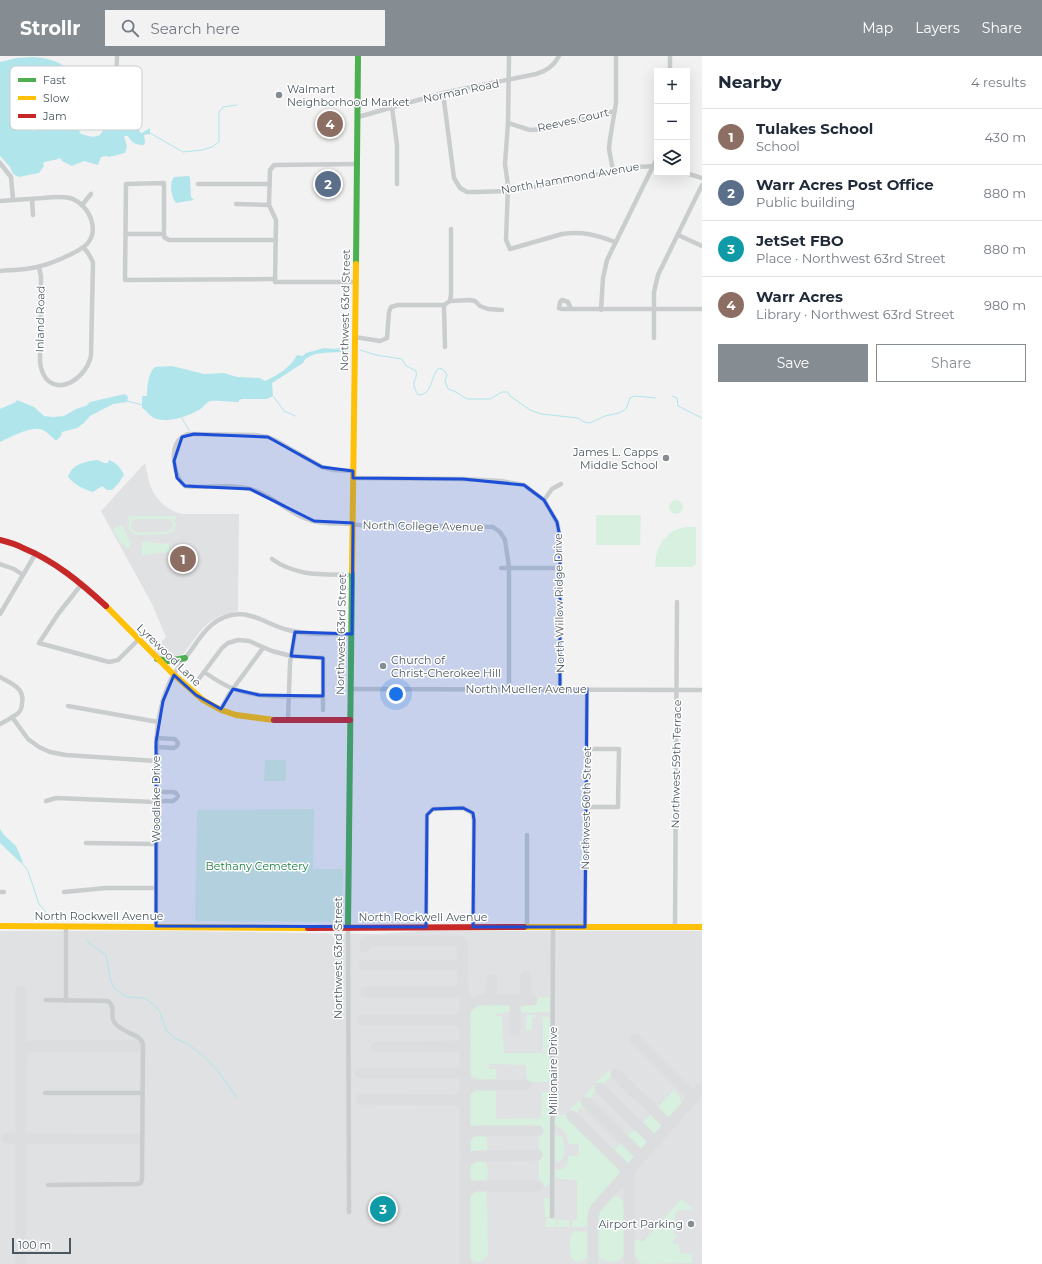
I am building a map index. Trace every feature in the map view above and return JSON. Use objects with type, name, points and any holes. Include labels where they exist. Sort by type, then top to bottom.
[{"type":"main road","name":"Northwest 63rd Street","points":[[348,927],[358,56]]},
{"type":"main road","name":"Lyrewood Lane","points":[[0,540],[17,544],[36,553],[81,585],[196,695],[221,710],[252,718],[288,720],[350,720]]},
{"type":"main road","points":[[157,659],[168,661],[185,658]]},
{"type":"main road","name":"North Rockwell Avenue","points":[[0,926],[702,927]]},
{"type":"street","points":[[117,56],[117,66]]},
{"type":"street","points":[[508,56],[508,123],[505,164],[508,186],[506,240],[510,249],[570,232],[594,234],[615,242]]},
{"type":"street","name":"Norman Road","points":[[358,117],[443,94],[536,74],[548,70],[557,61],[559,56]]},
{"type":"street","points":[[613,171],[609,149],[615,111],[616,56]]},
{"type":"street","points":[[670,56],[670,68]]},
{"type":"street","name":"North Hammond Avenue","points":[[443,94],[454,178],[462,190],[471,192],[507,191],[636,167],[654,166]]},
{"type":"street","points":[[392,107],[398,145],[397,184]]},
{"type":"street","name":"Reeves Court","points":[[508,123],[530,130],[546,129],[615,111]]},
{"type":"street","points":[[0,163],[11,178],[13,200]]},
{"type":"street","points":[[275,279],[276,220],[269,205],[270,170],[272,167],[276,164],[357,164]]},
{"type":"street","points":[[601,310],[603,278],[608,260],[615,242],[654,168]]},
{"type":"street","points":[[690,174],[702,178]]},
{"type":"street","points":[[276,240],[172,241],[166,239],[164,237],[164,183],[126,184],[125,280],[275,279],[275,282],[356,282]]},
{"type":"street","points":[[198,184],[270,184]]},
{"type":"street","points":[[654,338],[654,292],[658,275],[702,185]]},
{"type":"street","points":[[82,205],[91,194]]},
{"type":"street","points":[[0,201],[64,197],[74,199],[82,205],[91,218],[93,229],[91,238],[84,248],[39,267],[0,271]]},
{"type":"street","points":[[32,199],[33,215]]},
{"type":"street","points":[[236,204],[269,205]]},
{"type":"street","points":[[450,301],[451,229]]},
{"type":"street","points":[[126,234],[164,234]]},
{"type":"street","points":[[678,235],[702,246]]},
{"type":"street","name":"Inland Road","points":[[39,267],[41,276],[41,371],[44,378],[51,383],[63,385],[73,381],[82,374],[90,361],[92,346],[93,262],[84,248]]},
{"type":"street","points":[[355,337],[380,340],[387,338],[389,312],[391,307],[398,305],[444,305],[450,301],[470,300],[475,301],[480,306],[488,309],[502,310]]},
{"type":"street","points":[[444,305],[445,347]]},
{"type":"street","points":[[571,309],[702,309]]},
{"type":"street","name":"North College Avenue","points":[[353,471],[334,470],[322,467],[268,437],[256,435],[201,434],[188,434],[178,441],[175,452],[174,468],[180,482],[185,486],[237,487],[250,489],[266,495],[293,512],[314,521],[359,525],[493,527],[500,532],[505,540],[509,567]]},
{"type":"street","name":"North Willow Ridge Drive","points":[[353,478],[463,479],[501,481],[524,485],[544,500],[557,522],[560,537],[560,689]]},
{"type":"street","points":[[544,500],[552,489],[561,484]]},
{"type":"street","points":[[0,614],[36,553]]},
{"type":"street","points":[[272,559],[278,564],[309,574],[352,575]]},
{"type":"street","points":[[0,564],[14,569],[23,575]]},
{"type":"street","points":[[508,688],[509,567]]},
{"type":"street","points":[[501,568],[560,568]]},
{"type":"street","points":[[81,585],[58,614],[39,643],[109,662],[118,660],[138,640]]},
{"type":"street","name":"Northwest 59th Terrace","points":[[675,927],[677,602]]},
{"type":"street","name":"Woodlake Drive","points":[[156,926],[156,738],[163,701],[174,675],[185,658],[207,627],[219,619],[240,614],[249,615],[280,628],[295,632],[352,634]]},
{"type":"street","points":[[288,720],[289,672],[295,632]]},
{"type":"street","points":[[198,680],[222,648],[233,641],[243,640],[263,648],[291,656],[323,658],[322,710]]},
{"type":"street","points":[[221,710],[233,688],[263,648]]},
{"type":"street","points":[[204,672],[233,688],[259,695],[323,696]]},
{"type":"street","points":[[0,677],[15,685],[22,694],[22,705],[19,712],[0,724]]},
{"type":"street","name":"North Mueller Avenue","points":[[350,689],[508,688],[702,690]]},
{"type":"street","name":"Northwest 60th Street","points":[[585,927],[587,689]]},
{"type":"street","points":[[68,706],[158,722]]},
{"type":"street","points":[[12,717],[28,739],[39,748],[50,752],[66,755],[156,761]]},
{"type":"street","points":[[156,738],[175,739],[178,744],[174,748],[156,747]]},
{"type":"street","points":[[586,807],[618,807],[619,749],[587,748]]},
{"type":"street","points":[[46,801],[56,798],[174,801],[178,796],[173,792],[156,792]]},
{"type":"street","points":[[426,927],[426,818],[429,812],[433,809],[463,808],[472,813],[474,820],[473,927]]},
{"type":"street","points":[[527,835],[527,927]]},
{"type":"street","points":[[86,843],[118,842],[156,844]]},
{"type":"street","points":[[64,892],[106,888],[156,888]]},
{"type":"street","points":[[66,926],[66,1001]]},
{"type":"street","name":"Millionaire Drive","points":[[552,1216],[553,926]]},
{"type":"street","name":"Northwest 63rd Street","points":[[348,927],[349,1212]]},
{"type":"street","points":[[46,1000],[105,1001],[111,1003],[114,1023],[138,1037],[143,1044],[141,1183],[48,1185]]},
{"type":"street","points":[[45,1093],[142,1093]]},
{"type":"highlighted area","points":[[194,434],[268,437],[322,467],[353,471],[353,478],[463,479],[524,485],[544,500],[557,522],[560,537],[560,689],[587,689],[585,927],[473,927],[474,820],[473,813],[463,808],[433,809],[427,815],[426,927],[156,926],[156,742],[163,701],[174,675],[196,695],[221,709],[233,689],[259,695],[323,696],[323,658],[291,656],[295,632],[352,634],[353,523],[314,521],[250,489],[185,486],[177,478],[174,461],[182,437]]},
{"type":"shaded area","points":[[145,463],[153,492],[165,506],[173,511],[182,514],[239,514],[238,611],[222,615],[211,621],[202,629],[184,653],[173,660],[161,658],[153,651],[166,637],[152,604],[101,511]]},
{"type":"shaded area","points":[[0,931],[175,931],[378,934],[421,931],[702,931],[702,1264],[0,1264]]},
{"type":"green space","points":[[673,500],[679,500],[683,504],[683,510],[679,514],[673,514],[669,510],[669,504]]},
{"type":"green space","points":[[596,515],[641,515],[640,545],[596,545]]},
{"type":"green space","points":[[128,516],[176,516],[176,519],[173,519],[176,524],[174,531],[167,534],[136,535],[129,529],[130,519],[128,519]],"holes":[[[137,519],[168,519],[172,522],[173,526],[167,532],[137,532],[131,527],[132,521]]]},
{"type":"green space","points":[[122,525],[131,543],[128,549],[120,542],[113,529]]},
{"type":"green space","points":[[685,527],[696,527],[696,564],[693,567],[655,567],[655,560],[662,541],[672,532]]},
{"type":"green space","points":[[145,541],[169,544],[170,552],[142,555],[142,543]]},
{"type":"green space","points":[[265,760],[284,760],[286,762],[286,780],[264,781]]},
{"type":"green space","name":"Bethany Cemetery","points":[[314,809],[313,869],[343,869],[342,922],[195,921],[197,810]]},
{"type":"green space","points":[[550,997],[550,1010],[548,1012],[523,1013],[520,1010],[521,1006],[532,1005],[532,998]]},
{"type":"green space","points":[[479,1005],[510,1006],[510,1010],[508,1012],[495,1014],[495,1016],[502,1016],[504,1053],[550,1053],[549,1082],[527,1082],[526,1065],[489,1064],[489,1069],[496,1069],[496,1077],[494,1080],[480,1080],[472,1076],[470,1073],[470,1014],[473,1007]]},
{"type":"green space","points":[[527,1015],[536,1015],[535,1018],[532,1018],[532,1030],[526,1030]]},
{"type":"green space","points":[[549,1017],[550,1019],[550,1052],[543,1052],[543,1019],[540,1018]]},
{"type":"green space","points":[[610,1070],[616,1074],[610,1079],[609,1078],[601,1087],[596,1082]]},
{"type":"green space","points":[[594,1085],[599,1088],[591,1097],[592,1098],[590,1101],[587,1100],[584,1097]]},
{"type":"green space","points":[[491,1089],[496,1092],[496,1119],[535,1118],[535,1121],[537,1118],[541,1118],[542,1092],[550,1092],[550,1183],[547,1186],[542,1186],[539,1182],[539,1128],[471,1127],[470,1095],[477,1090]]},
{"type":"green space","points":[[674,1090],[680,1097],[681,1104],[671,1117],[666,1118],[657,1108]]},
{"type":"green space","points":[[582,1099],[589,1108],[587,1112],[581,1107],[577,1111],[578,1113],[576,1115],[570,1112],[570,1109]]},
{"type":"green space","points":[[652,1113],[660,1120],[662,1124],[657,1132],[652,1134],[641,1124]]},
{"type":"green space","points":[[558,1115],[565,1115],[572,1119],[622,1170],[592,1205],[589,1212],[589,1225],[586,1227],[572,1227],[572,1220],[577,1220],[577,1180],[558,1179],[555,1175],[555,1169],[562,1170],[566,1167],[568,1156],[579,1155],[579,1144],[568,1144],[565,1132],[555,1125],[555,1119]]},
{"type":"green space","points":[[636,1129],[647,1139],[646,1145],[642,1149],[637,1149],[622,1134],[624,1130],[629,1135]]},
{"type":"green space","points":[[473,1134],[483,1134],[487,1137],[487,1149],[485,1153],[475,1154],[471,1151],[470,1138]]},
{"type":"green space","points":[[556,1135],[562,1136],[564,1142],[564,1155],[562,1160],[557,1162],[555,1159]]},
{"type":"green space","points":[[622,1141],[635,1153],[635,1158],[627,1164],[623,1164],[608,1148],[610,1144],[615,1149],[620,1145],[618,1143]]},
{"type":"green space","points":[[475,1159],[484,1159],[487,1164],[488,1171],[485,1183],[473,1183],[471,1181],[469,1172],[470,1163]]},
{"type":"green space","points":[[473,1189],[484,1189],[487,1193],[488,1254],[484,1260],[478,1262],[472,1260],[469,1256],[470,1193]]},
{"type":"green space","points":[[614,1196],[620,1197],[624,1203],[624,1256],[614,1262],[610,1262],[602,1260],[597,1254],[597,1215],[606,1201]]},
{"type":"green space","points":[[543,1198],[550,1198],[550,1217],[545,1217]]},
{"type":"green space","points":[[681,1199],[692,1208],[690,1210],[679,1210],[675,1214],[674,1235],[679,1235],[673,1241],[675,1244],[679,1244],[680,1253],[692,1254],[692,1263],[642,1264],[635,1254],[633,1248],[634,1242],[638,1239],[643,1242]]},
{"type":"green space","points":[[546,1218],[556,1220],[556,1227],[546,1227]]},
{"type":"green space","points":[[557,1220],[569,1220],[569,1227],[557,1227]]},
{"type":"green space","points":[[573,1231],[588,1233],[588,1256],[582,1261],[574,1261],[571,1257],[570,1244]]},
{"type":"water","points":[[34,57],[46,59],[55,61],[64,66],[10,66],[10,130],[80,130],[81,134],[93,137],[100,135],[103,130],[139,130],[142,133],[150,128],[150,134],[144,135],[144,145],[134,143],[128,136],[124,136],[127,147],[125,153],[109,157],[101,157],[98,165],[84,161],[72,166],[62,161],[60,158],[43,163],[44,166],[39,173],[19,177],[13,174],[10,167],[0,156],[0,62],[17,58]]},
{"type":"water","points":[[189,176],[191,197],[194,200],[176,203],[171,190],[172,180],[174,177]]},
{"type":"water","points":[[346,347],[349,348],[349,351],[317,354],[306,359],[303,363],[272,383],[273,396],[267,399],[242,399],[239,400],[239,402],[211,401],[189,415],[168,420],[154,418],[142,408],[142,396],[147,396],[149,376],[155,367],[172,366],[204,374],[224,373],[237,377],[260,378],[265,381],[283,371],[291,364],[297,355],[303,356],[306,353],[324,348],[335,349]]},
{"type":"water","points":[[125,394],[128,397],[127,402],[113,404],[90,416],[77,428],[62,432],[61,436],[57,440],[43,430],[33,429],[0,442],[0,409],[16,402],[17,400],[34,407],[44,416],[53,417],[64,416],[76,409],[86,406],[90,402]]},
{"type":"water","points":[[98,460],[104,463],[108,463],[109,460],[112,461],[123,472],[124,475],[112,490],[107,490],[102,486],[93,492],[86,490],[68,477],[76,466],[84,462]]},
{"type":"water","points":[[0,829],[16,846],[23,862],[21,863],[0,843]]},
{"type":"waterway","points":[[150,133],[183,152],[202,150],[212,147],[219,142],[219,112],[223,107],[237,105]]},
{"type":"waterway","points":[[360,350],[376,355],[402,359],[405,365],[416,371],[414,386],[418,395],[423,394],[429,389],[436,371],[439,368],[444,370],[447,375],[445,381],[448,389],[467,399],[490,399],[502,392],[508,392],[510,396],[530,410],[541,414],[578,418],[584,422],[590,423],[626,409],[630,398],[634,396],[656,398]]},
{"type":"waterway","points":[[273,396],[284,411],[295,416]]},
{"type":"waterway","points":[[672,396],[677,398],[678,406],[702,418]]},
{"type":"waterway","points":[[127,401],[143,405]]},
{"type":"waterway","points":[[181,417],[189,430]]},
{"type":"waterway","points":[[22,863],[28,871],[39,904],[51,918]]},
{"type":"waterway","points":[[87,940],[106,955],[110,978],[114,988],[127,997],[144,998],[154,1005],[160,1012],[166,1030],[176,1039],[188,1044],[205,1057],[221,1075],[237,1098]]},
{"type":"taxiway","points":[[365,947],[365,944],[368,941],[459,941],[462,943],[463,989],[465,997],[465,1264]]},
{"type":"taxiway","points":[[364,965],[459,965],[462,968]]},
{"type":"taxiway","points":[[525,1000],[526,976]]},
{"type":"taxiway","points":[[491,1000],[492,980]]},
{"type":"taxiway","points":[[21,991],[21,1264]]},
{"type":"taxiway","points":[[365,992],[464,993]]},
{"type":"taxiway","points":[[465,1012],[469,1005],[478,1000],[532,1000]]},
{"type":"taxiway","points":[[515,1000],[515,1031]]},
{"type":"taxiway","points":[[363,1020],[461,1020],[464,1022],[465,1026]]},
{"type":"taxiway","points":[[635,1039],[688,1092],[690,1096],[689,1102]]},
{"type":"taxiway","points":[[21,1059],[25,1050],[32,1046],[136,1046]]},
{"type":"taxiway","points":[[376,1047],[465,1046]]},
{"type":"taxiway","points":[[360,1073],[465,1073]]},
{"type":"taxiway","points":[[616,1074],[669,1125]]},
{"type":"taxiway","points":[[465,1092],[468,1088],[474,1085],[526,1085]]},
{"type":"taxiway","points":[[600,1088],[654,1141]]},
{"type":"taxiway","points":[[593,1264],[593,1216],[596,1208],[702,1088]]},
{"type":"taxiway","points":[[361,1099],[465,1100]]},
{"type":"taxiway","points":[[586,1102],[641,1156]]},
{"type":"taxiway","points":[[572,1116],[628,1171]]},
{"type":"taxiway","points":[[465,1141],[468,1134],[475,1131],[538,1131]]},
{"type":"taxiway","points":[[7,1138],[136,1139]]},
{"type":"taxiway","points":[[465,1166],[467,1161],[475,1156],[537,1155]]},
{"type":"taxiway","points":[[629,1264],[630,1169]]},
{"type":"taxiway","points":[[465,1197],[467,1191],[474,1186],[538,1186]]},
{"type":"traffic: fast","points":[[356,264],[358,56]]},
{"type":"traffic: fast","points":[[348,927],[352,571]]},
{"type":"traffic: fast","points":[[157,659],[168,661],[185,658]]},
{"type":"traffic: slow","points":[[352,571],[356,264]]},
{"type":"traffic: slow","points":[[106,606],[172,673],[203,700],[221,710],[236,715],[274,720]]},
{"type":"traffic: slow","points":[[0,926],[308,928]]},
{"type":"traffic: slow","points":[[524,927],[702,927]]},
{"type":"traffic: jam","points":[[0,540],[12,543],[46,559],[77,581],[106,606]]},
{"type":"traffic: jam","points":[[274,720],[350,720]]},
{"type":"traffic: jam","points":[[308,928],[524,927]]},
{"type":"place","name":"Walmart Neighborhood Market","points":[[279,95]]},
{"type":"place","name":"Warr Acres","points":[[330,124]]},
{"type":"place","name":"Warr Acres Post Office","points":[[328,184]]},
{"type":"place","name":"James L. Capps Middle School","points":[[666,458]]},
{"type":"place","name":"Tulakes School","points":[[183,559]]},
{"type":"place","name":"Church of Christ-Cherokee Hill","points":[[383,666]]},
{"type":"place","name":"JetSet FBO","points":[[383,1209]]},
{"type":"place","name":"Airport Parking","points":[[691,1224]]}]
